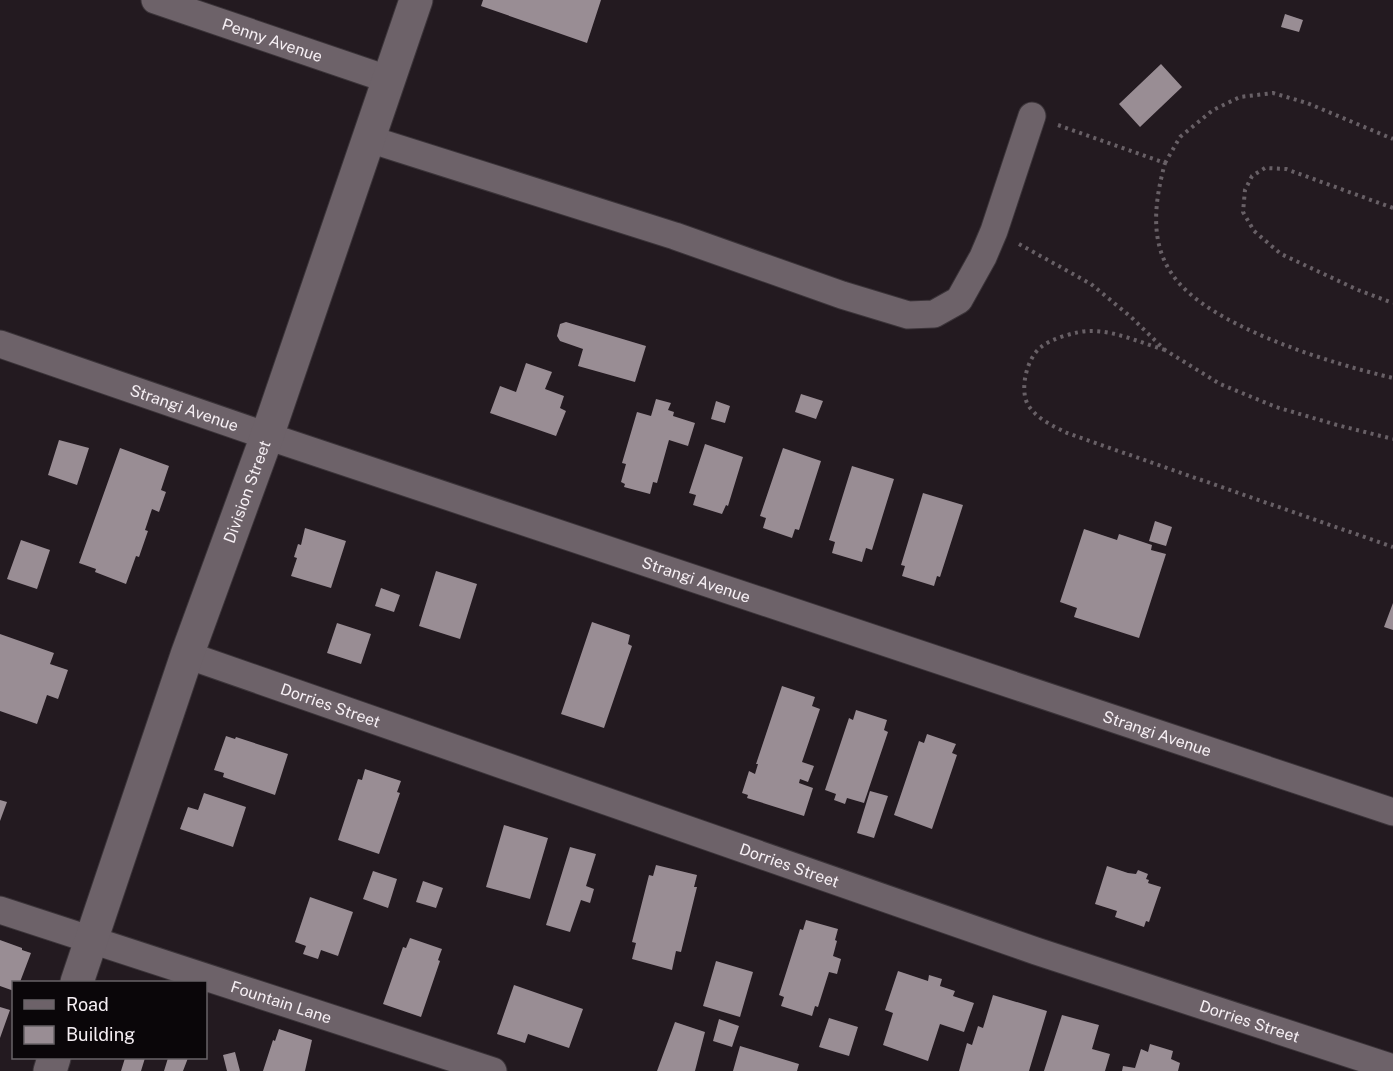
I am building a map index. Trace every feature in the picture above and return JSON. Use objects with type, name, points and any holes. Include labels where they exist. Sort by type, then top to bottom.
[{"type":"main road","name":"Division Street","points":[[77,981],[187,655],[267,436],[416,0]]},
{"type":"street","name":"Penny Avenue","points":[[155,0],[390,80]]},
{"type":"street","points":[[369,139],[675,236],[842,295],[908,315],[934,314],[959,300],[983,257],[994,231],[1032,116]]},
{"type":"street","name":"Strangi Avenue","points":[[0,344],[267,436],[1393,812]]},
{"type":"street","name":"Dorries Street","points":[[187,655],[1036,951],[1393,1068]]},
{"type":"street","name":"Fountain Lane","points":[[0,910],[493,1071]]},
{"type":"path","points":[[1393,139],[1307,103],[1273,93],[1240,96],[1212,110],[1180,137],[1165,164],[1157,192],[1155,223],[1161,251],[1172,275],[1197,301],[1225,318],[1287,346],[1393,378]]},
{"type":"path","points":[[1032,116],[1165,164]]},
{"type":"path","points":[[1393,208],[1286,169],[1265,168],[1252,176],[1245,190],[1243,212],[1254,231],[1281,254],[1358,290],[1393,303]]},
{"type":"path","points":[[994,231],[1053,261],[1091,284],[1131,317],[1165,350],[1220,384],[1276,407],[1337,426],[1393,439]]},
{"type":"path","points":[[1165,350],[1110,333],[1088,331],[1066,335],[1041,347],[1030,362],[1024,383],[1027,403],[1042,420],[1067,433],[1393,547]]},
{"type":"building","points":[[483,0],[601,0],[587,43],[481,6]]},
{"type":"building","points":[[1285,14],[1303,20],[1299,32],[1281,27]]},
{"type":"building","points":[[1161,64],[1182,87],[1140,127],[1119,104]]},
{"type":"building","points":[[566,322],[646,346],[635,382],[578,366],[583,349],[560,341],[557,336],[560,324]]},
{"type":"building","points":[[526,363],[552,372],[545,389],[564,396],[560,408],[566,411],[556,436],[490,413],[500,386],[516,392]]},
{"type":"building","points":[[801,394],[823,401],[816,419],[795,412]]},
{"type":"building","points":[[656,399],[671,403],[668,410],[674,412],[673,416],[695,423],[688,446],[669,440],[657,483],[653,482],[650,494],[624,487],[625,484],[621,482],[626,464],[622,463],[637,412],[651,416]]},
{"type":"building","points":[[716,401],[730,406],[725,423],[711,419]]},
{"type":"building","points":[[59,440],[89,448],[77,485],[48,475]]},
{"type":"building","points":[[705,444],[743,457],[728,506],[726,505],[722,514],[693,505],[696,495],[689,493]]},
{"type":"building","points":[[120,448],[169,466],[161,490],[166,492],[159,512],[152,509],[145,530],[148,531],[139,557],[136,556],[126,584],[79,563]]},
{"type":"building","points":[[783,448],[821,461],[799,530],[795,529],[792,538],[763,528],[766,518],[760,516]]},
{"type":"building","points":[[852,466],[894,479],[872,550],[866,548],[862,562],[832,553],[835,542],[829,540]]},
{"type":"building","points":[[923,493],[963,505],[940,577],[937,576],[934,586],[902,576],[905,566],[901,565]]},
{"type":"building","points":[[1155,521],[1172,527],[1166,546],[1149,541]]},
{"type":"building","points":[[305,528],[346,541],[331,588],[291,576],[297,558],[294,557],[298,544],[301,545]]},
{"type":"building","points":[[1084,529],[1117,540],[1119,534],[1152,545],[1151,550],[1166,554],[1139,638],[1074,617],[1077,608],[1060,602]]},
{"type":"building","points":[[21,540],[50,550],[37,589],[7,579]]},
{"type":"building","points":[[436,571],[477,584],[460,639],[419,626]]},
{"type":"building","points":[[381,588],[400,595],[394,612],[375,606]]},
{"type":"building","points":[[1393,603],[1393,630],[1384,627]]},
{"type":"building","points":[[592,622],[630,635],[628,644],[632,646],[604,728],[561,714]]},
{"type":"building","points":[[337,623],[371,634],[361,664],[327,653]]},
{"type":"building","points":[[0,634],[54,653],[50,664],[68,670],[58,699],[47,695],[37,724],[0,711]]},
{"type":"building","points":[[782,686],[815,697],[812,706],[820,709],[802,762],[814,766],[808,782],[800,779],[799,783],[813,788],[804,816],[747,798],[748,795],[742,793],[749,771],[755,774],[758,764],[756,764]]},
{"type":"building","points":[[856,710],[887,720],[884,730],[888,732],[864,803],[847,798],[845,804],[834,800],[836,794],[825,790],[849,718],[853,720]]},
{"type":"building","points":[[927,734],[956,744],[952,753],[957,755],[932,829],[894,815],[919,741],[924,743]]},
{"type":"building","points":[[226,736],[235,739],[236,737],[288,754],[275,795],[223,777],[224,773],[214,770]]},
{"type":"building","points":[[365,769],[401,781],[397,792],[400,793],[379,854],[338,840],[358,779],[362,780]]},
{"type":"building","points":[[870,791],[888,796],[874,838],[857,833]]},
{"type":"building","points":[[204,793],[246,807],[233,847],[180,829],[188,807],[198,810]]},
{"type":"building","points":[[0,800],[7,802],[0,821]]},
{"type":"building","points":[[504,825],[548,838],[530,899],[486,887]]},
{"type":"building","points":[[570,847],[596,854],[586,886],[594,889],[590,903],[581,900],[570,932],[546,925]]},
{"type":"building","points":[[656,865],[697,875],[694,887],[697,887],[681,952],[676,951],[672,970],[632,959],[636,943],[632,942],[649,875],[653,876]]},
{"type":"building","points":[[1107,866],[1128,873],[1136,874],[1138,870],[1148,874],[1146,879],[1149,880],[1148,883],[1161,887],[1149,922],[1146,921],[1144,927],[1115,917],[1117,911],[1095,904]]},
{"type":"building","points":[[373,871],[397,879],[388,908],[363,899]]},
{"type":"building","points":[[423,881],[443,888],[436,908],[416,902]]},
{"type":"building","points":[[310,897],[353,912],[338,956],[321,950],[318,959],[303,954],[306,946],[295,942]]},
{"type":"building","points":[[806,920],[838,929],[833,956],[841,959],[837,974],[829,972],[818,1007],[815,1006],[812,1016],[781,1006],[784,997],[779,995],[800,929],[803,930]]},
{"type":"building","points":[[410,938],[442,949],[421,1017],[383,1004],[403,947],[406,948]]},
{"type":"building","points":[[0,940],[31,953],[20,981],[12,981],[12,990],[0,986]]},
{"type":"building","points":[[716,961],[753,972],[740,1017],[703,1006]]},
{"type":"building","points":[[898,971],[928,981],[929,975],[942,979],[940,986],[955,991],[953,996],[974,1003],[964,1032],[940,1024],[928,1061],[883,1045],[893,1013],[885,1010]]},
{"type":"building","points":[[514,985],[583,1009],[569,1048],[528,1034],[525,1043],[497,1034]]},
{"type":"building","points":[[993,995],[1047,1011],[1029,1071],[959,1071],[967,1043],[972,1045],[978,1026],[983,1028]]},
{"type":"building","points":[[0,1007],[10,1010],[0,1038]]},
{"type":"building","points":[[1062,1015],[1099,1025],[1092,1049],[1110,1054],[1105,1071],[1044,1071]]},
{"type":"building","points":[[829,1018],[858,1027],[849,1056],[819,1047]]},
{"type":"building","points":[[719,1019],[739,1026],[732,1047],[713,1041]]},
{"type":"building","points":[[675,1022],[705,1032],[695,1071],[657,1071]]},
{"type":"building","points":[[279,1029],[312,1040],[305,1071],[263,1071]]},
{"type":"building","points":[[1150,1044],[1173,1051],[1171,1059],[1180,1063],[1178,1071],[1122,1071],[1123,1066],[1135,1068],[1141,1049],[1148,1052]]},
{"type":"building","points":[[740,1046],[799,1064],[797,1071],[733,1071]]},
{"type":"building","points":[[235,1052],[240,1071],[227,1071],[223,1055]]},
{"type":"building","points":[[125,1059],[145,1059],[141,1071],[121,1071]]},
{"type":"building","points":[[168,1059],[188,1059],[183,1071],[164,1071]]}]
